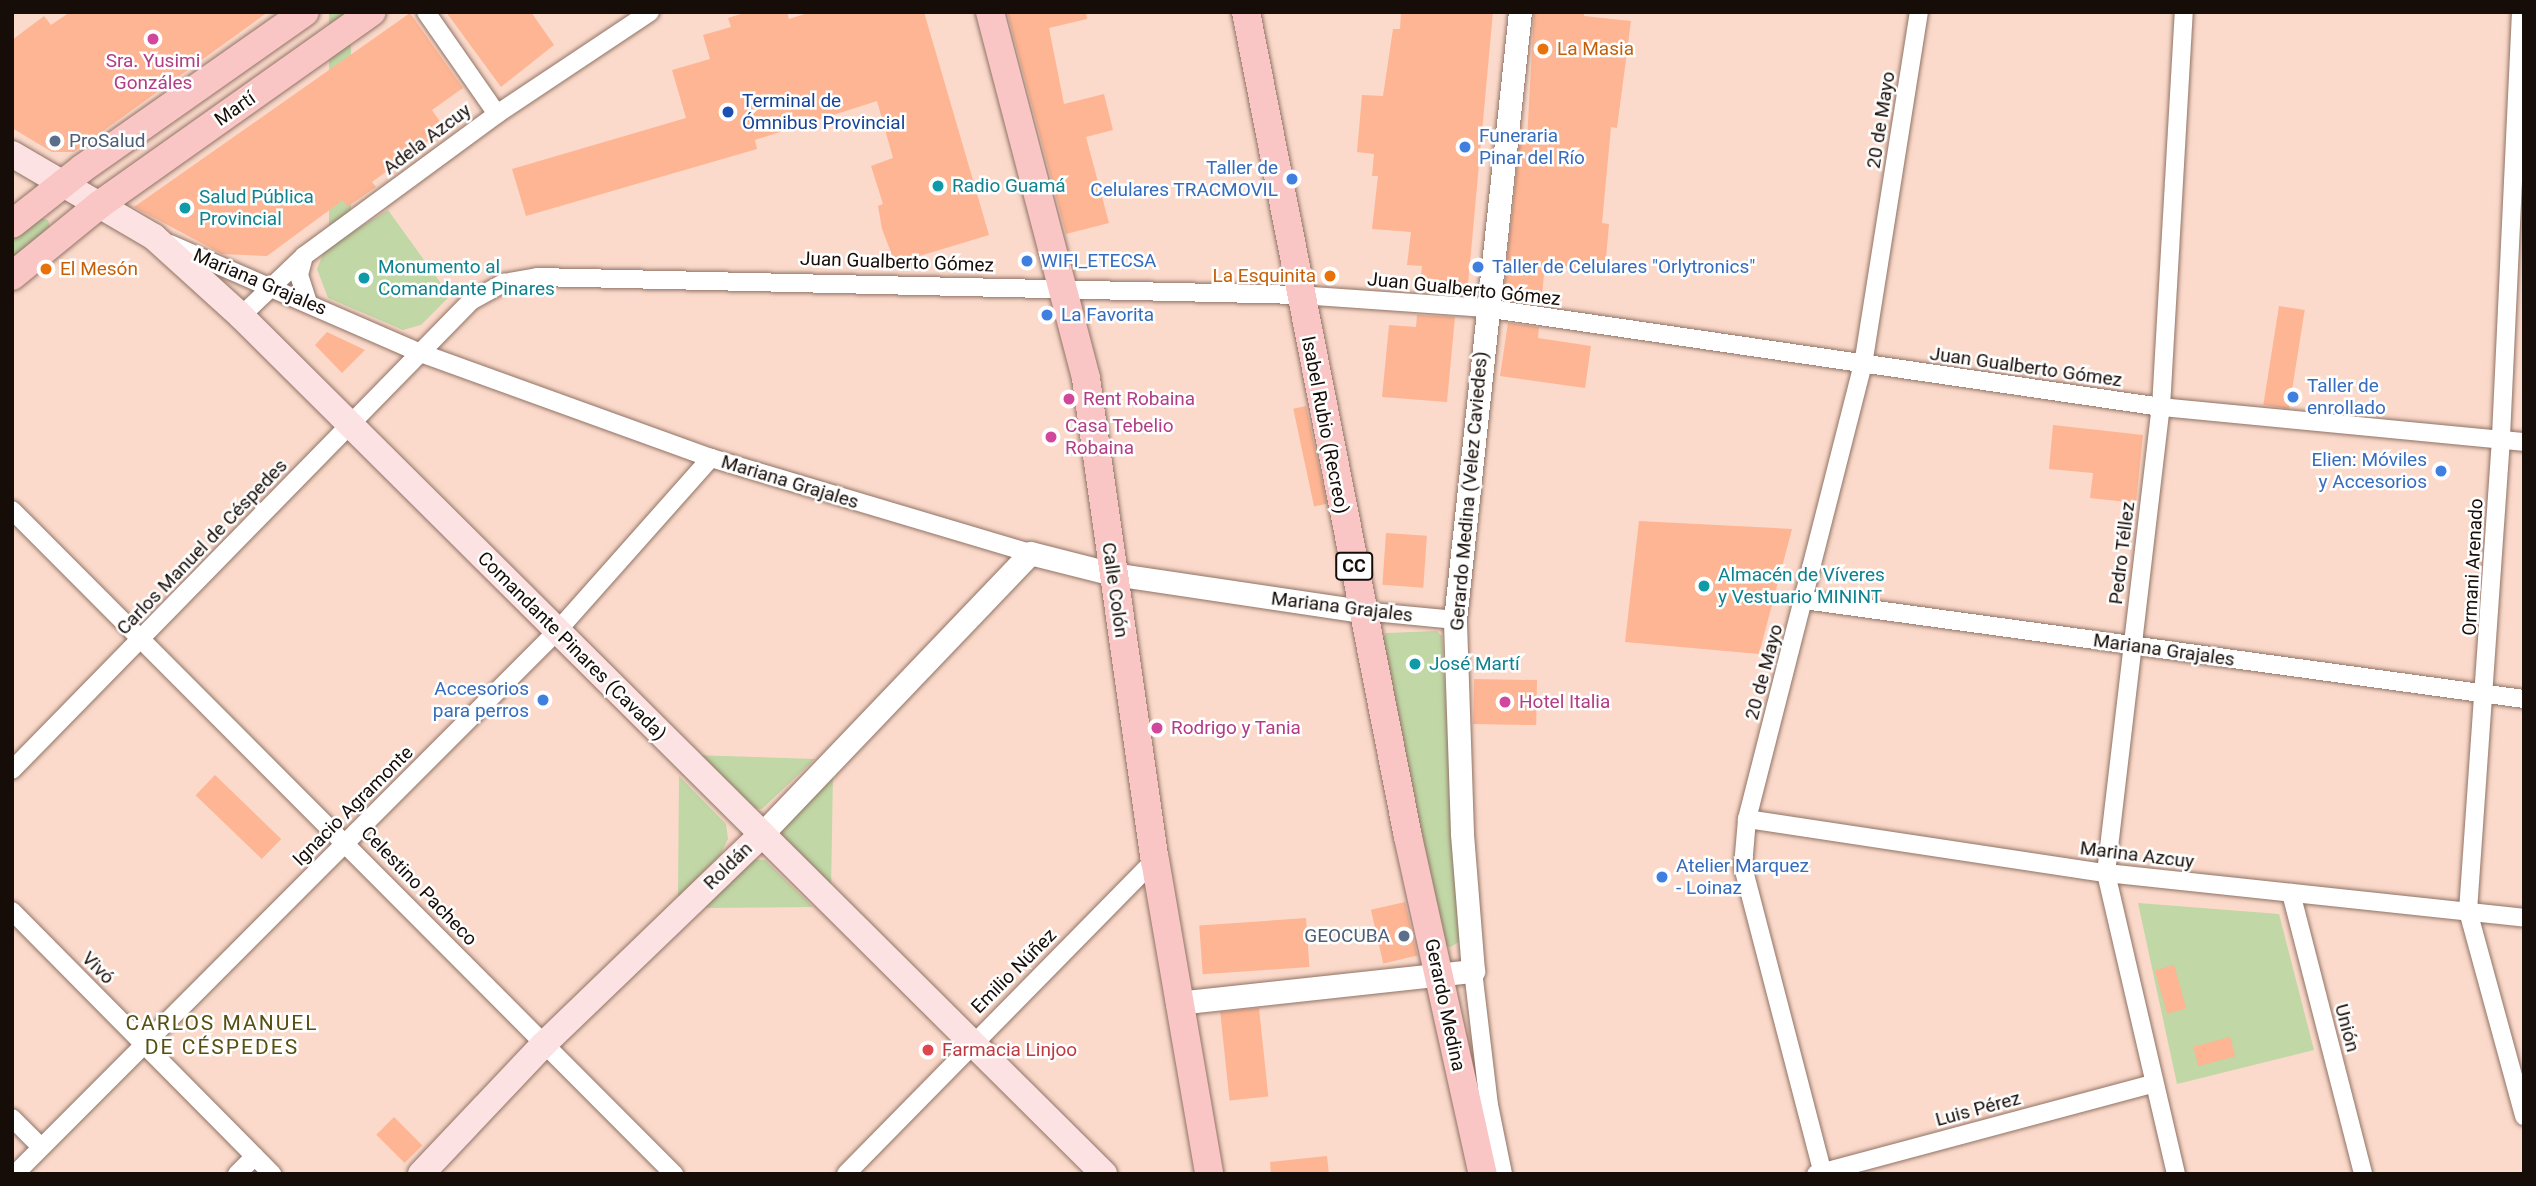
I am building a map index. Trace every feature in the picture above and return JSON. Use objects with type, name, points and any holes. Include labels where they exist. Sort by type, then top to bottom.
[{"type":"main road","name":"Martí","points":[[12,224],[73,175],[305,12]]},
{"type":"main road","name":"Martí","points":[[12,276],[99,205],[372,12]]},
{"type":"main road","name":"Calle Colón","points":[[990,12],[1086,378],[1177,1003],[1209,1174]]},
{"type":"main road","name":"Isabel Rubio (Recreo)","points":[[1246,12],[1299,295],[1408,837]]},
{"type":"main road","name":"Comandante Pinares (Cavada)","points":[[12,154],[73,175],[99,205],[154,237],[241,316],[559,629],[760,835],[1104,1174]]},
{"type":"main road","name":"Roldán","points":[[421,1174],[544,1045],[760,835]]},
{"type":"main road","name":"Gerardo Medina","points":[[1408,837],[1483,1174]]},
{"type":"street","points":[[426,12],[497,114]]},
{"type":"street","name":"Adela Azcuy","points":[[241,316],[304,256],[497,114],[650,12]]},
{"type":"street","name":"Gerardo Medina (Velez Caviedes)","points":[[1473,971],[1462,833],[1455,621],[1485,308],[1520,12]]},
{"type":"street","name":"20 de Mayo","points":[[1820,1173],[1743,866],[1747,819],[1863,365],[1919,12]]},
{"type":"street","name":"Pedro Téllez","points":[[2176,1174],[2152,1084],[2106,873],[2161,407],[2184,12]]},
{"type":"street","name":"Ormani Arenado","points":[[2521,12],[2501,439],[2486,693],[2469,912],[2524,1116]]},
{"type":"street","name":"Mariana Grajales","points":[[154,237],[418,352],[710,458],[1030,553],[1113,574],[1362,611],[1455,621]]},
{"type":"street","points":[[304,256],[299,275],[308,302]]},
{"type":"street","name":"Juan Gualberto Gómez","points":[[418,352],[471,301],[504,283],[537,277],[873,281],[1065,291],[1299,295],[1485,308],[2161,407],[2524,442]]},
{"type":"street","name":"Carlos Manuel de Céspedes","points":[[12,769],[143,638],[418,352]]},
{"type":"street","name":"Ignacio Agramonte","points":[[15,1174],[146,1046],[559,629],[710,458]]},
{"type":"street","name":"Celestino Pacheco","points":[[12,510],[347,842],[674,1174]]},
{"type":"street","name":"Roldán","points":[[760,835],[1030,553]]},
{"type":"street","name":"Mariana Grajales","points":[[1804,600],[2524,699]]},
{"type":"street","name":"Marina Azcuy","points":[[1747,819],[2106,873],[2524,918]]},
{"type":"street","name":"Emilio Núñez","points":[[846,1174],[1155,860]]},
{"type":"street","name":"Unión","points":[[2291,893],[2363,1174]]},
{"type":"street","name":"Vivó","points":[[12,911],[272,1174]]},
{"type":"street","points":[[1177,1003],[1473,971]]},
{"type":"street","name":"Gerardo Medina","points":[[1473,971],[1489,1105],[1503,1174]]},
{"type":"street","name":"Luis Pérez","points":[[1820,1173],[2152,1084]]},
{"type":"street","points":[[12,1118],[41,1147]]},
{"type":"street","points":[[237,1174],[255,1156]]},
{"type":"green space","points":[[329,12],[351,12],[351,280],[329,280]]},
{"type":"green space","points":[[388,210],[450,296],[421,325],[403,330],[328,298],[317,269],[325,249]]},
{"type":"green space","points":[[39,217],[48,220],[51,230],[12,262],[12,240]]},
{"type":"green space","points":[[1437,631],[1442,636],[1460,941],[1451,947],[1443,946],[1381,640],[1386,633]]},
{"type":"green space","points":[[692,755],[815,759],[762,809],[750,808]]},
{"type":"green space","points":[[833,772],[831,891],[783,845],[779,830]]},
{"type":"green space","points":[[679,776],[726,824],[728,839],[720,855],[678,897]]},
{"type":"green space","points":[[750,859],[765,860],[813,907],[701,908]]},
{"type":"green space","points":[[2138,903],[2279,914],[2314,1050],[2177,1084]]},
{"type":"building","points":[[70,12],[268,12],[74,152],[52,152],[12,128],[12,40],[44,16],[51,25]]},
{"type":"building","points":[[446,12],[531,12],[554,45],[501,87]]},
{"type":"building","name":"Terminal de Ómnibus Provincial","points":[[747,12],[787,12],[789,19],[811,12],[924,12],[989,235],[913,258],[916,265],[898,271],[882,229],[878,206],[883,204],[871,166],[893,158],[877,101],[755,140],[757,149],[526,216],[512,169],[686,118],[672,70],[710,59],[703,35],[731,27],[728,18]]},
{"type":"building","points":[[1007,12],[1086,12],[1087,19],[1049,28],[1064,104],[1104,94],[1113,130],[1086,137],[1109,223],[1066,234]]},
{"type":"building","points":[[1401,12],[1493,12],[1467,295],[1419,292],[1422,266],[1407,265],[1411,232],[1372,229],[1378,176],[1372,176],[1374,154],[1357,152],[1362,95],[1383,96],[1393,29],[1400,29]]},
{"type":"building","points":[[1534,12],[1584,12],[1584,16],[1631,21],[1617,128],[1611,127],[1602,223],[1609,224],[1605,270],[1545,264],[1541,305],[1503,299],[1520,139],[1527,140]]},
{"type":"building","points":[[410,13],[463,88],[432,110],[445,129],[372,182],[376,187],[347,207],[343,200],[267,256],[222,254],[134,207]]},
{"type":"building","points":[[2279,306],[2305,310],[2289,409],[2263,405]]},
{"type":"building","points":[[1417,315],[1455,317],[1447,402],[1382,397],[1389,325],[1416,327]]},
{"type":"building","points":[[1508,323],[1539,327],[1538,338],[1591,346],[1585,388],[1500,376]]},
{"type":"building","points":[[327,332],[365,350],[342,373],[315,345]]},
{"type":"building","points":[[1306,406],[1327,504],[1314,507],[1293,409]]},
{"type":"building","points":[[2053,425],[2143,435],[2136,503],[2090,498],[2093,473],[2049,469]]},
{"type":"building","name":"Almacén de Víveres y Vestuario MININT","points":[[1639,521],[1792,529],[1759,654],[1625,642]]},
{"type":"building","points":[[1386,533],[1427,536],[1423,588],[1382,585]]},
{"type":"building","name":"Hotel Italia","points":[[1474,679],[1537,680],[1536,725],[1473,724]]},
{"type":"building","points":[[215,775],[281,839],[262,859],[196,795]]},
{"type":"building","points":[[1405,902],[1417,956],[1383,963],[1371,910]]},
{"type":"building","points":[[1306,918],[1309,967],[1203,974],[1199,925]]},
{"type":"building","points":[[2174,965],[2186,1008],[2167,1014],[2155,971]]},
{"type":"building","points":[[1259,1008],[1268,1097],[1230,1101],[1220,1012]]},
{"type":"building","points":[[2230,1037],[2235,1056],[2198,1066],[2193,1047]]},
{"type":"building","points":[[394,1117],[422,1145],[405,1163],[376,1135]]},
{"type":"building","points":[[1327,1156],[1329,1174],[1271,1174],[1270,1162]]},
{"type":"place","name":"Sra. Yusimi Gonzáles","points":[[153,39]]},
{"type":"place","name":"La Masia","points":[[1543,49]]},
{"type":"place","name":"Terminal de Ómnibus Provincial","points":[[728,112]]},
{"type":"place","name":"ProSalud","points":[[55,141]]},
{"type":"place","name":"Funeraria Pinar del Río","points":[[1465,147]]},
{"type":"place","name":"Taller de Celulares TRACMOVIL","points":[[1292,179]]},
{"type":"place","name":"Radio Guamá","points":[[938,186]]},
{"type":"place","name":"Salud Pública Provincial","points":[[185,208]]},
{"type":"place","name":"WIFI_ETECSA","points":[[1027,261]]},
{"type":"place","name":"Taller de Celulares \"Orlytronics\"","points":[[1478,267]]},
{"type":"place","name":"El Mesón","points":[[46,269]]},
{"type":"place","name":"La Esquinita","points":[[1330,276]]},
{"type":"place","name":"Monumento al Comandante Pinares","points":[[364,278]]},
{"type":"place","name":"La Favorita","points":[[1047,315]]},
{"type":"place","name":"Taller de enrollado","points":[[2293,397]]},
{"type":"place","name":"Rent Robaina","points":[[1069,399]]},
{"type":"place","name":"Casa Tebelio Robaina","points":[[1051,437]]},
{"type":"place","name":"Elien: Móviles y Accesorios","points":[[2441,471]]},
{"type":"place","name":"Almacén de Víveres y Vestuario MININT","points":[[1704,586]]},
{"type":"place","name":"José Martí","points":[[1415,664]]},
{"type":"place","name":"Accesorios para perros","points":[[543,700]]},
{"type":"place","name":"Hotel Italia","points":[[1505,702]]},
{"type":"place","name":"Rodrigo y Tania","points":[[1157,728]]},
{"type":"place","name":"Atelier Marquez - Loinaz","points":[[1662,877]]},
{"type":"place","name":"GEOCUBA","points":[[1404,936]]},
{"type":"place","name":"Farmacia Linjoo","points":[[928,1050]]},
{"type":"district","name":"CARLOS MANUEL DE CÉSPEDES","points":[[222,1035]]}]
